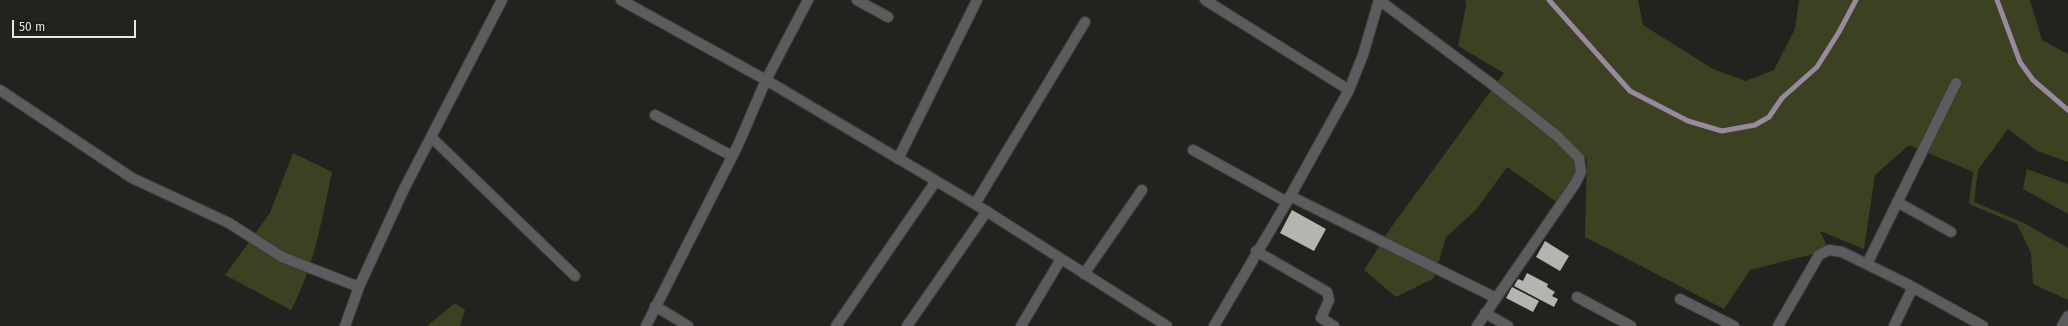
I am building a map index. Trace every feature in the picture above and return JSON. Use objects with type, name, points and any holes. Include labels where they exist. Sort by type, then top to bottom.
[{"type":"street","points":[[345,326],[359,287],[404,189],[502,0]]},
{"type":"street","points":[[621,0],[766,80],[987,211],[1167,326]]},
{"type":"street","points":[[646,326],[732,156],[766,80],[808,0]]},
{"type":"street","points":[[857,0],[888,17]]},
{"type":"street","points":[[898,159],[977,0]]},
{"type":"street","points":[[1205,0],[1349,90]]},
{"type":"street","points":[[1214,326],[1349,90],[1363,55],[1379,0],[1489,82],[1557,136],[1579,158],[1581,172],[1575,184],[1477,326]]},
{"type":"street","points":[[975,204],[1085,22]]},
{"type":"street","points":[[1867,264],[1956,83]]},
{"type":"street","points":[[0,90],[132,178],[229,223],[282,257],[359,287]]},
{"type":"street","points":[[655,115],[732,156]]},
{"type":"street","points":[[431,136],[575,276]]},
{"type":"street","points":[[1193,150],[1288,199],[1496,298]]},
{"type":"street","points":[[836,326],[936,181]]},
{"type":"street","points":[[1084,274],[1142,190]]},
{"type":"street","points":[[1897,202],[1951,232]]},
{"type":"street","points":[[908,326],[987,211]]},
{"type":"street","points":[[1778,326],[1819,255],[1829,250],[1842,252],[1867,264],[1913,287],[1983,326]]},
{"type":"street","points":[[1256,251],[1327,292],[1329,300],[1321,318],[1334,326]]},
{"type":"street","points":[[1021,326],[1061,259]]},
{"type":"street","points":[[1894,326],[1913,287]]},
{"type":"street","points":[[1577,297],[1631,326]]},
{"type":"street","points":[[1680,299],[1734,326]]},
{"type":"street","points":[[655,306],[688,326]]},
{"type":"street","points":[[1485,313],[1508,326]]},
{"type":"street","points":[[2062,326],[2068,316]]},
{"type":"green space","points":[[1465,0],[1638,0],[1643,25],[1713,69],[1746,81],[1774,70],[1795,29],[1799,0],[2030,0],[2042,40],[2068,54],[2068,162],[2037,151],[2008,129],[1978,170],[1974,202],[2022,222],[2068,248],[2068,300],[2033,284],[2031,253],[2017,224],[1969,204],[1973,172],[1909,145],[1875,175],[1864,249],[1820,231],[1829,250],[1750,270],[1724,309],[1585,237],[1587,157],[1561,205],[1507,167],[1476,210],[1446,237],[1434,278],[1396,297],[1364,270],[1392,226],[1504,73],[1458,46],[1466,6]]},
{"type":"green space","points":[[293,153],[332,172],[321,225],[306,277],[291,310],[225,275],[270,213]]},
{"type":"green space","points":[[2027,169],[2068,184],[2068,214],[2023,189]]},
{"type":"green space","points":[[455,303],[465,310],[460,326],[427,326]]},
{"type":"building","points":[[1292,210],[1326,229],[1314,251],[1280,233]]},
{"type":"building","points":[[1545,241],[1569,256],[1560,271],[1536,257]]},
{"type":"building","points":[[1527,273],[1548,284],[1547,287],[1555,292],[1552,296],[1558,299],[1554,307],[1514,286],[1518,279],[1523,281]]},
{"type":"building","points":[[1512,287],[1539,301],[1533,312],[1506,298]]},
{"type":"waterway","points":[[1549,0],[1630,91],[1688,121],[1722,131],[1755,125],[1769,117],[1782,98],[1817,67],[1839,32],[1856,0]]},
{"type":"waterway","points":[[1997,0],[2020,62],[2033,80],[2068,110]]}]
